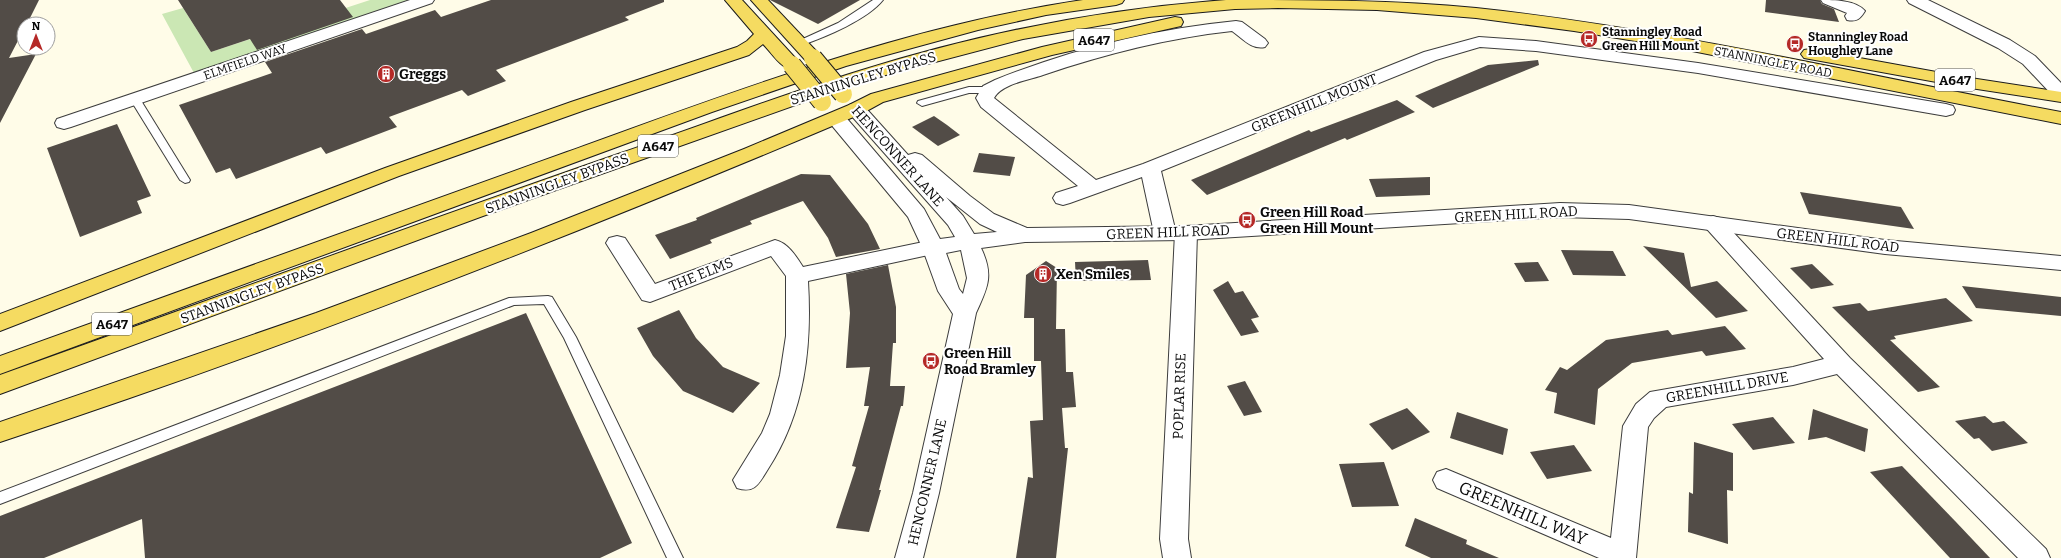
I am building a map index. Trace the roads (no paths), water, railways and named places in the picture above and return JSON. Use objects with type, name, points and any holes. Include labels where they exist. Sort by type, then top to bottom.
[{"type":"main road","points":[[733,0],[792,65],[836,118]]},
{"type":"main road","name":"HENCONNER LANE","points":[[759,0],[799,43],[856,109]]},
{"type":"main road","name":"STANNINGLEY BYPASS","points":[[0,365],[654,127],[853,59],[973,26],[1052,9],[1116,0]]},
{"type":"main road","name":"STANNINGLEY ROAD","points":[[1481,0],[1646,23],[1964,82],[2061,97]]},
{"type":"main road","name":"STANNINGLEY BYPASS","points":[[0,385],[593,169],[860,76],[1012,35],[1099,18],[1231,4],[1339,3]]},
{"type":"main road","name":"STANNINGLEY ROAD","points":[[1339,3],[1427,8],[1580,26],[1658,39],[2061,118]]},
{"type":"main road","name":"A647","points":[[0,432],[119,392],[569,228],[689,180],[836,118],[877,98],[899,90],[1048,51],[1146,28],[1211,17],[1339,3]]},
{"type":"main road","points":[[0,323],[392,172],[578,106],[744,51],[753,45],[764,33]]},
{"type":"street","name":"ELMFIELD WAY","points":[[64,123],[426,0]]},
{"type":"street","points":[[1829,0],[1857,11],[1854,16]]},
{"type":"street","points":[[1915,0],[1984,34],[2023,56],[2029,60],[2061,94]]},
{"type":"street","points":[[1093,188],[988,103],[985,98],[989,90],[1089,53],[1132,42],[1187,31],[1236,26],[1259,43]]},
{"type":"street","name":"STANNINGLEY ROAD","points":[[1479,42],[1536,46],[1698,68],[1946,110]]},
{"type":"street","name":"GREENHILL MOUNT","points":[[1062,198],[1150,168],[1430,56],[1479,42]]},
{"type":"street","name":"HENCONNER LANE","points":[[856,109],[889,144],[956,222],[968,241],[977,273],[977,286],[965,313],[926,493],[909,558]]},
{"type":"street","name":"HENCONNER LANE","points":[[836,118],[917,214],[933,247],[949,291],[965,313]]},
{"type":"street","points":[[889,144],[917,160],[963,201],[986,219],[1004,228],[1025,235]]},
{"type":"street","points":[[1150,168],[1176,233]]},
{"type":"street","name":"GREEN HILL ROAD","points":[[968,241],[1025,235],[1176,233],[1560,210],[1628,212],[1885,247],[2061,262]]},
{"type":"street","points":[[1714,223],[1842,364],[1907,427],[2036,558]]},
{"type":"street","name":"POPLAR RISE","points":[[1176,233],[1174,539],[1177,558]]},
{"type":"street","points":[[796,276],[968,241]]},
{"type":"street","name":"THE ELMS","points":[[617,243],[650,294],[775,247],[789,262],[796,276],[798,309],[796,353],[791,382],[775,433],[746,480]]},
{"type":"street","name":"GREENHILL DRIVE","points":[[1622,557],[1636,426],[1645,410],[1659,399],[1793,376],[1842,364]]},
{"type":"street","name":"GREENHILL WAY","points":[[1446,480],[1622,557]]},
{"type":"lane","points":[[799,43],[821,36],[845,25],[879,0]]},
{"type":"lane","points":[[922,103],[969,90],[989,90]]},
{"type":"lane","points":[[135,99],[185,180]]},
{"type":"lane","points":[[0,498],[513,301],[548,300],[570,337],[675,558]]},
{"type":"place","name":"Stanningley Road Green Hill Mount","points":[[1589,39]]},
{"type":"place","name":"Stanningley Road Houghley Lane","points":[[1795,44]]},
{"type":"place","name":"Greggs","points":[[386,74]]},
{"type":"place","name":"Green Hill Road Green Hill Mount","points":[[1247,220]]},
{"type":"place","name":"Xen Smiles","points":[[1043,274]]},
{"type":"place","name":"Green Hill Road Bramley","points":[[931,361]]}]
